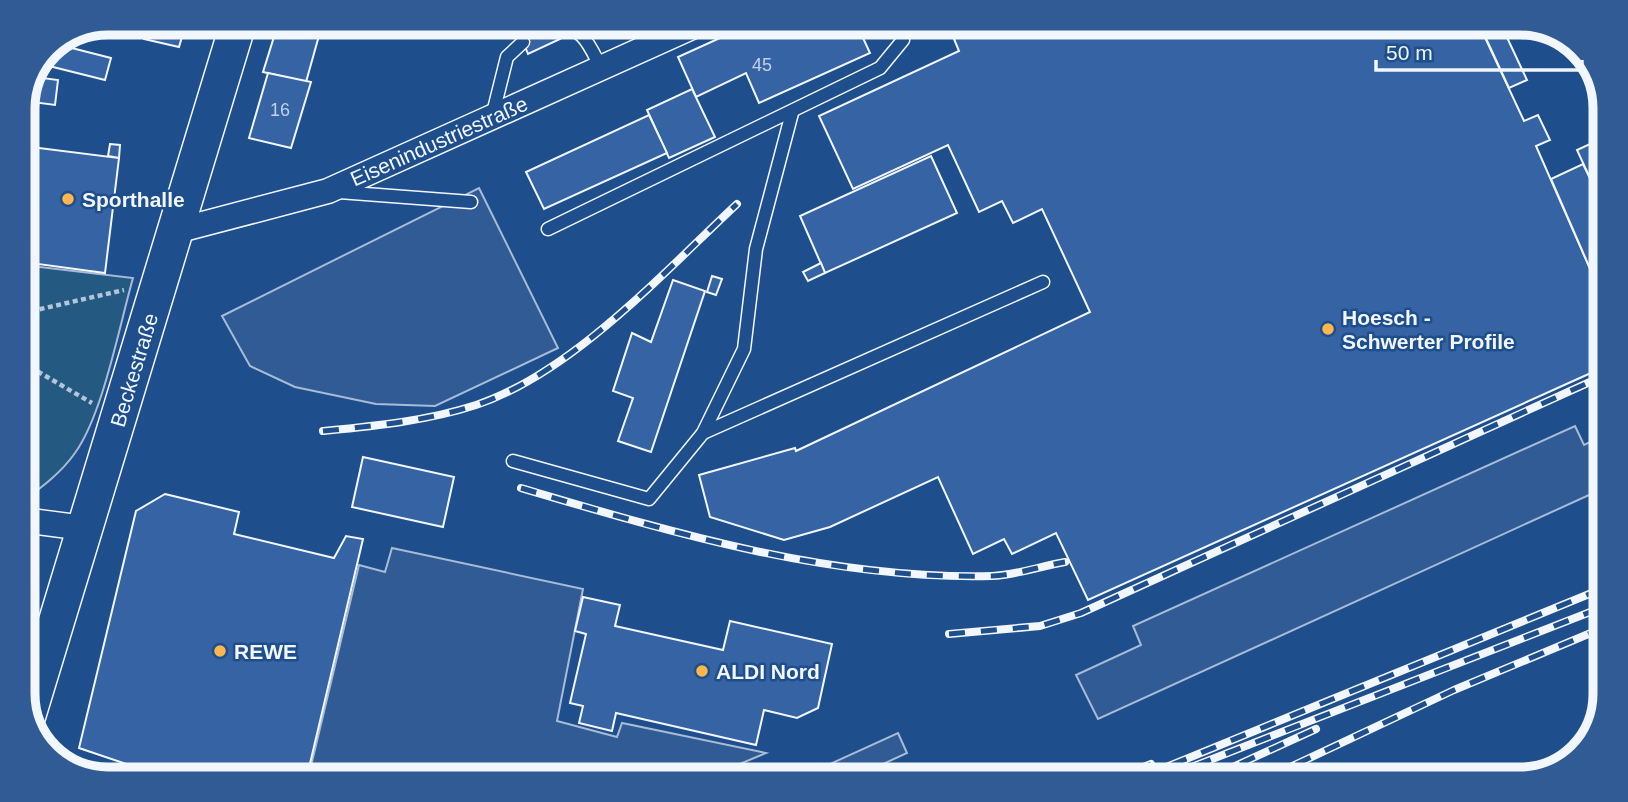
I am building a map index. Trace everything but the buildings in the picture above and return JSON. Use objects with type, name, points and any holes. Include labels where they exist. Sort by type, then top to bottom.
[{"type":"main road","name":"Beckestraße","points":[[35,692],[234,35]]},
{"type":"street","name":"Eisenindustriestraße","points":[[176,230],[328,191],[674,35]]},
{"type":"street","points":[[35,522],[84,528]]},
{"type":"lane","points":[[582,35],[601,68]]},
{"type":"lane","points":[[548,229],[880,68],[902,40],[903,35]]},
{"type":"lane","points":[[492,118],[508,57],[523,42]]},
{"type":"lane","points":[[513,461],[649,499],[703,433],[744,349],[756,249],[792,113]]},
{"type":"lane","points":[[328,191],[471,202]]},
{"type":"lane","points":[[703,433],[1043,282]]},
{"type":"path","points":[[35,310],[161,281]]},
{"type":"path","points":[[35,370],[75,394],[120,415]]},
{"type":"shaded area","points":[[479,188],[558,348],[435,406],[376,404],[295,387],[250,366],[222,316]]},
{"type":"shaded area","points":[[35,266],[133,278],[94,416],[75,453],[35,492]]},
{"type":"shaded area","points":[[1575,426],[1584,445],[1593,441],[1593,493],[1098,719],[1076,675],[1141,645],[1133,626]]},
{"type":"shaded area","points":[[392,548],[583,589],[557,721],[617,737],[622,723],[766,753],[733,767],[311,766],[359,565],[385,572]]},
{"type":"shaded area","points":[[898,733],[907,753],[876,767],[824,767]]},
{"type":"railway","points":[[323,431],[439,415],[476,405],[512,390],[547,370],[615,318],[737,204]]},
{"type":"railway","points":[[949,634],[1040,626],[1081,613],[1593,381]]},
{"type":"railway","points":[[521,488],[694,537],[812,562],[932,575],[992,576],[1065,562]]},
{"type":"railway","points":[[1166,767],[1593,592]]},
{"type":"railway","points":[[1192,767],[1593,611]]},
{"type":"railway","points":[[1290,767],[1454,690],[1593,632]]},
{"type":"railway","points":[[1233,767],[1316,729]]},
{"type":"railway","points":[[1143,767],[1151,764]]},
{"type":"place","name":"Sporthalle","points":[[68,199]]},
{"type":"place","name":"Hoesch - Schwerter Profile","points":[[1328,329]]},
{"type":"place","name":"REWE","points":[[220,651]]},
{"type":"place","name":"ALDI Nord","points":[[702,671]]}]
